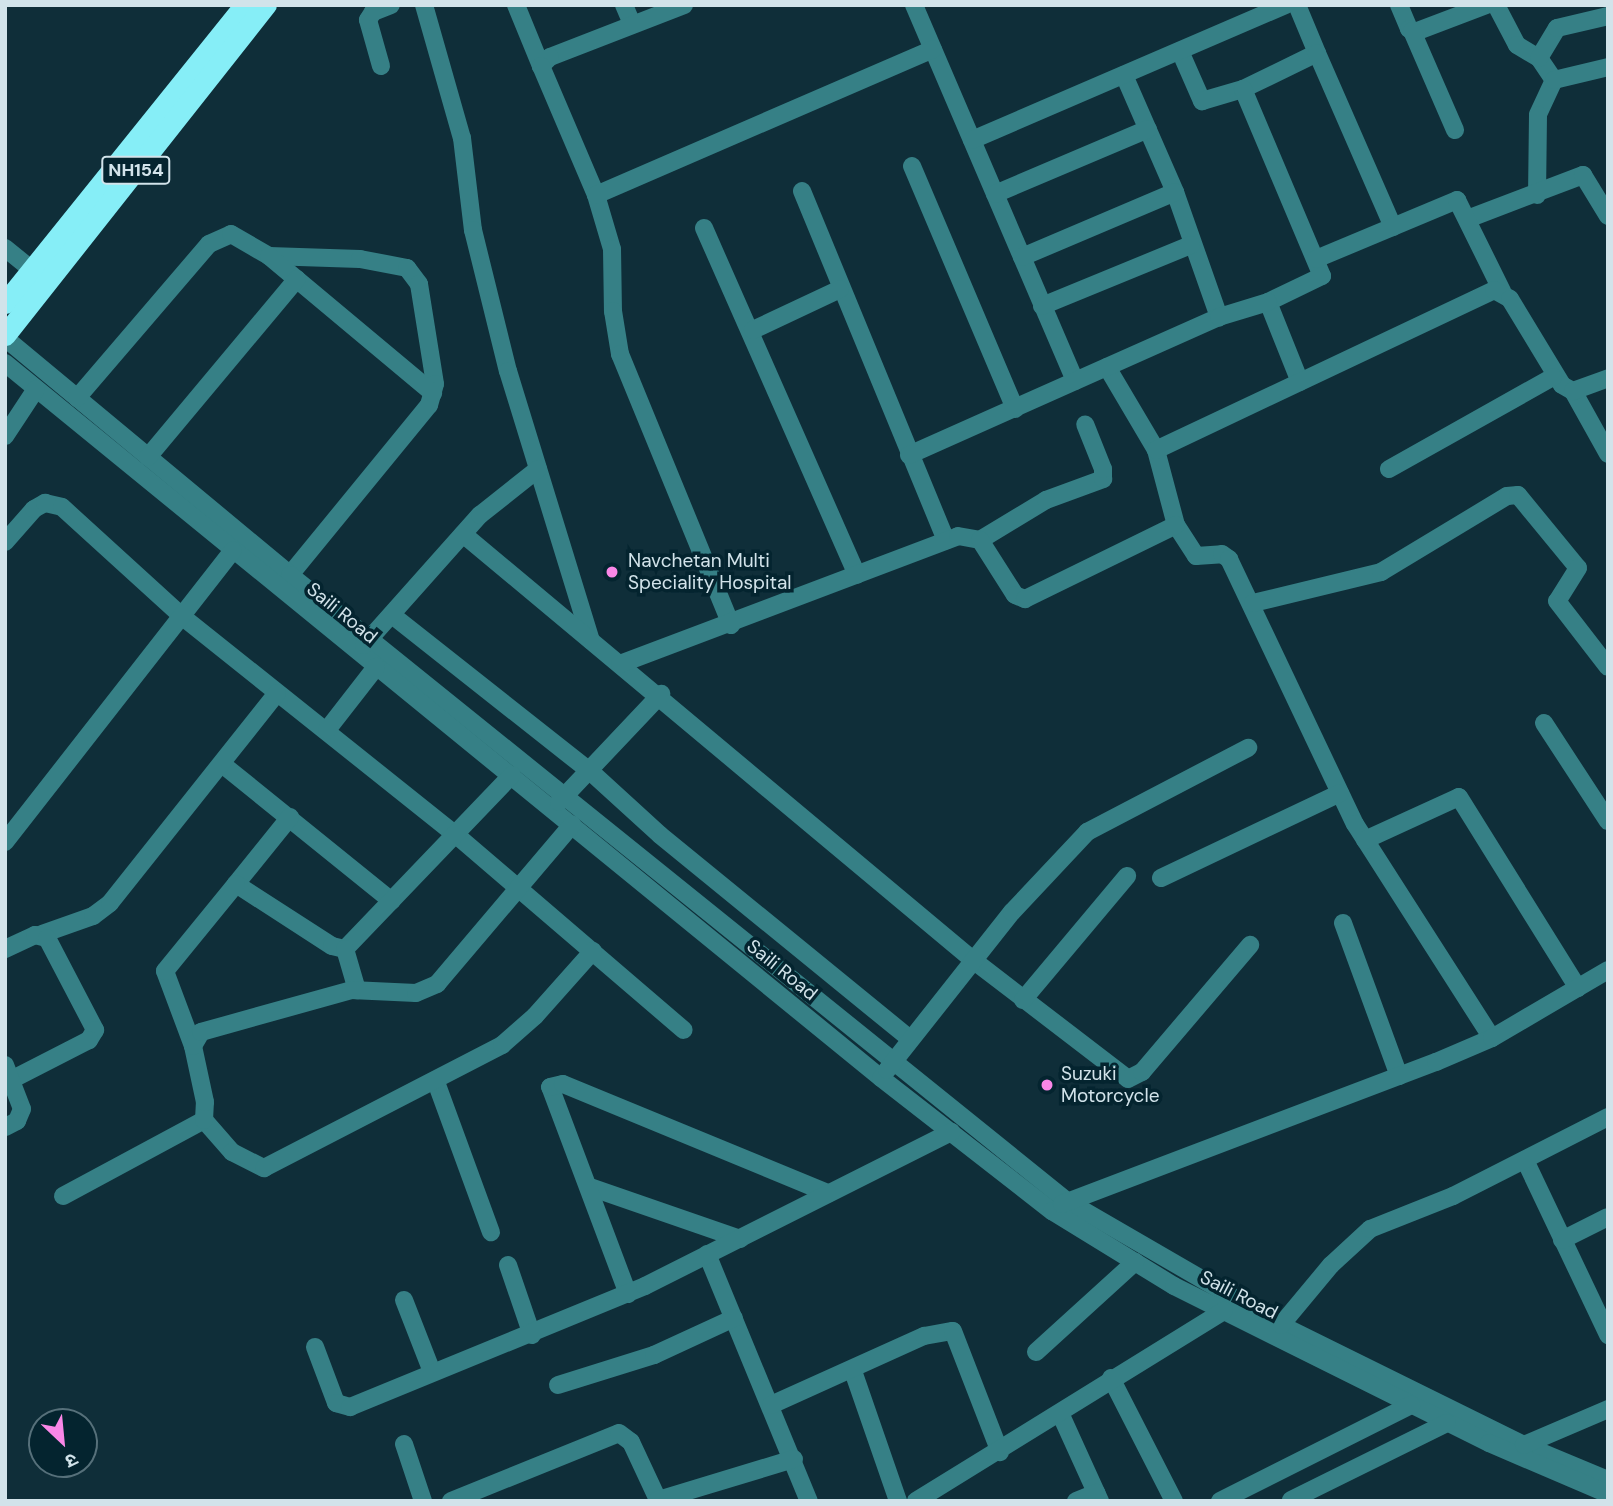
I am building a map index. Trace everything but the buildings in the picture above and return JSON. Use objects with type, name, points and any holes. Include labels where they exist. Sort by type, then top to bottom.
[{"type":"highway","name":"NH154","points":[[5,303],[245,5]]},
{"type":"highway","name":"NH154","points":[[5,336],[266,5]]},
{"type":"street","points":[[381,66],[368,20],[373,12],[391,5]]},
{"type":"street","points":[[424,5],[462,138],[473,230],[538,469],[591,641]]},
{"type":"street","points":[[516,5],[597,195],[612,249],[613,312],[620,354],[730,625]]},
{"type":"street","points":[[624,5],[632,24]]},
{"type":"street","points":[[541,66],[550,57],[684,5]]},
{"type":"street","points":[[914,5],[1074,382]]},
{"type":"street","points":[[972,140],[1286,5]]},
{"type":"street","points":[[1297,5],[1393,227]]},
{"type":"street","points":[[1399,5],[1455,130]]},
{"type":"street","points":[[1412,31],[1495,6],[1517,45],[1539,58],[1554,80]]},
{"type":"street","points":[[1539,58],[1557,28],[1608,16]]},
{"type":"street","points":[[597,195],[933,49]]},
{"type":"street","points":[[1180,51],[1202,101],[1243,89],[1317,53]]},
{"type":"street","points":[[1554,80],[1608,67]]},
{"type":"street","points":[[1125,75],[1175,192],[1191,245],[1219,317]]},
{"type":"street","points":[[1537,195],[1538,115],[1554,80]]},
{"type":"street","points":[[909,454],[1219,317],[1268,302],[1321,280],[1316,259],[1243,89]]},
{"type":"street","points":[[995,194],[1148,129]]},
{"type":"street","points":[[912,166],[1015,409]]},
{"type":"street","points":[[1470,218],[1537,195],[1583,175],[1608,216]]},
{"type":"street","points":[[802,191],[839,289],[946,541]]},
{"type":"street","points":[[1022,257],[1175,192]]},
{"type":"street","points":[[1316,259],[1457,200],[1470,218],[1503,291],[1553,377],[1573,391],[1608,454]]},
{"type":"street","points":[[704,228],[753,330],[858,575]]},
{"type":"street","points":[[77,398],[209,244],[231,234],[269,256],[433,393]]},
{"type":"street","points":[[1042,306],[1191,245]]},
{"type":"street","points":[[5,248],[32,270]]},
{"type":"street","points":[[269,256],[360,259],[407,268],[419,284],[433,393],[290,575]]},
{"type":"street","points":[[148,457],[297,279]]},
{"type":"street","points":[[753,330],[839,289]]},
{"type":"street","points":[[1156,450],[1486,293],[1503,291]]},
{"type":"street","points":[[1268,302],[1300,382]]},
{"type":"street","points":[[5,336],[290,575],[565,794],[892,1063],[1060,1206],[1281,1325],[1524,1446],[1608,1479]]},
{"type":"street","name":"Saili Road","points":[[5,363],[881,1078],[951,1132],[1060,1206],[1135,1262],[1224,1311],[1447,1423],[1608,1494]]},
{"type":"street","points":[[1107,367],[1156,450],[1176,525],[1196,556],[1226,555],[1253,603],[1340,793],[1365,840],[1492,1038]]},
{"type":"street","points":[[1389,469],[1553,377]]},
{"type":"street","points":[[1573,391],[1608,378]]},
{"type":"street","points":[[6,433],[36,389]]},
{"type":"street","points":[[620,664],[730,625],[958,536],[980,540],[1045,500],[1102,480],[1103,469],[1085,424]]},
{"type":"street","points":[[356,652],[372,638],[463,534],[538,469]]},
{"type":"street","points":[[1253,603],[1381,572],[1513,494],[1524,499],[1573,559],[1576,577],[1557,601],[1608,667]]},
{"type":"street","points":[[5,542],[34,509],[55,503],[184,618],[455,834],[684,1030]]},
{"type":"street","points":[[980,540],[1015,595],[1025,599],[1176,525]]},
{"type":"street","points":[[463,534],[591,641],[661,694],[973,960],[1120,1073],[1135,1078],[1250,945]]},
{"type":"street","points":[[5,842],[184,618],[233,550]]},
{"type":"street","points":[[392,615],[591,772],[660,835],[910,1039]]},
{"type":"street","points":[[327,730],[376,667]]},
{"type":"street","points":[[5,949],[102,911],[277,693]]},
{"type":"street","points":[[552,810],[565,794],[591,772],[661,694]]},
{"type":"street","points":[[1544,723],[1608,821]]},
{"type":"street","points":[[881,1078],[973,960],[1087,832],[1248,748]]},
{"type":"street","points":[[222,764],[392,901]]},
{"type":"street","points":[[345,949],[512,775]]},
{"type":"street","points":[[1161,878],[1340,793]]},
{"type":"street","points":[[1365,840],[1460,797],[1578,988]]},
{"type":"street","points":[[290,817],[165,971],[193,1045],[205,1102],[204,1120],[232,1152],[264,1168],[436,1082],[519,1032],[593,951]]},
{"type":"street","points":[[193,1045],[195,1038],[209,1029],[357,990],[416,993],[436,984],[572,825]]},
{"type":"street","points":[[1023,1000],[1128,876]]},
{"type":"street","points":[[236,884],[332,946],[345,949]]},
{"type":"street","points":[[1343,923],[1399,1076]]},
{"type":"street","points":[[5,1127],[22,1114],[9,1072],[89,1040],[94,1030],[50,942],[42,934]]},
{"type":"street","points":[[345,949],[357,990]]},
{"type":"street","points":[[1060,1206],[1492,1038],[1608,970]]},
{"type":"street","points":[[436,1082],[491,1232]]},
{"type":"street","points":[[628,1294],[590,1187],[551,1098],[550,1087],[556,1083],[828,1193]]},
{"type":"street","points":[[1281,1325],[1331,1265],[1370,1229],[1525,1160],[1608,1117]]},
{"type":"street","points":[[63,1196],[204,1120]]},
{"type":"street","points":[[316,1347],[339,1407],[532,1335],[628,1294],[951,1132]]},
{"type":"street","points":[[1525,1160],[1608,1335]]},
{"type":"street","points":[[590,1187],[740,1239]]},
{"type":"street","points":[[1562,1240],[1608,1217]]},
{"type":"street","points":[[707,1254],[809,1501]]},
{"type":"street","points":[[1037,1352],[1135,1262]]},
{"type":"street","points":[[508,1265],[532,1335]]},
{"type":"street","points":[[404,1300],[432,1372]]},
{"type":"street","points":[[916,1501],[1000,1452],[1111,1378],[1224,1311]]},
{"type":"street","points":[[558,1385],[654,1355],[734,1318]]},
{"type":"street","points":[[771,1405],[853,1371],[924,1336],[953,1331],[1000,1452]]},
{"type":"street","points":[[853,1371],[898,1501]]},
{"type":"street","points":[[1111,1378],[1174,1501]]},
{"type":"street","points":[[1220,1501],[1411,1405]]},
{"type":"street","points":[[1524,1446],[1608,1409]]},
{"type":"street","points":[[1060,1413],[1098,1497],[1076,1501]]},
{"type":"street","points":[[1278,1471],[1291,1500],[1447,1423]]},
{"type":"street","points":[[453,1500],[619,1433],[631,1442],[657,1500],[794,1460]]},
{"type":"street","points":[[404,1444],[423,1501]]},
{"type":"place","name":"Navchetan Multi Speciality Hospital","points":[[612,572]]},
{"type":"place","name":"Suzuki Motorcycle","points":[[1047,1085]]}]
